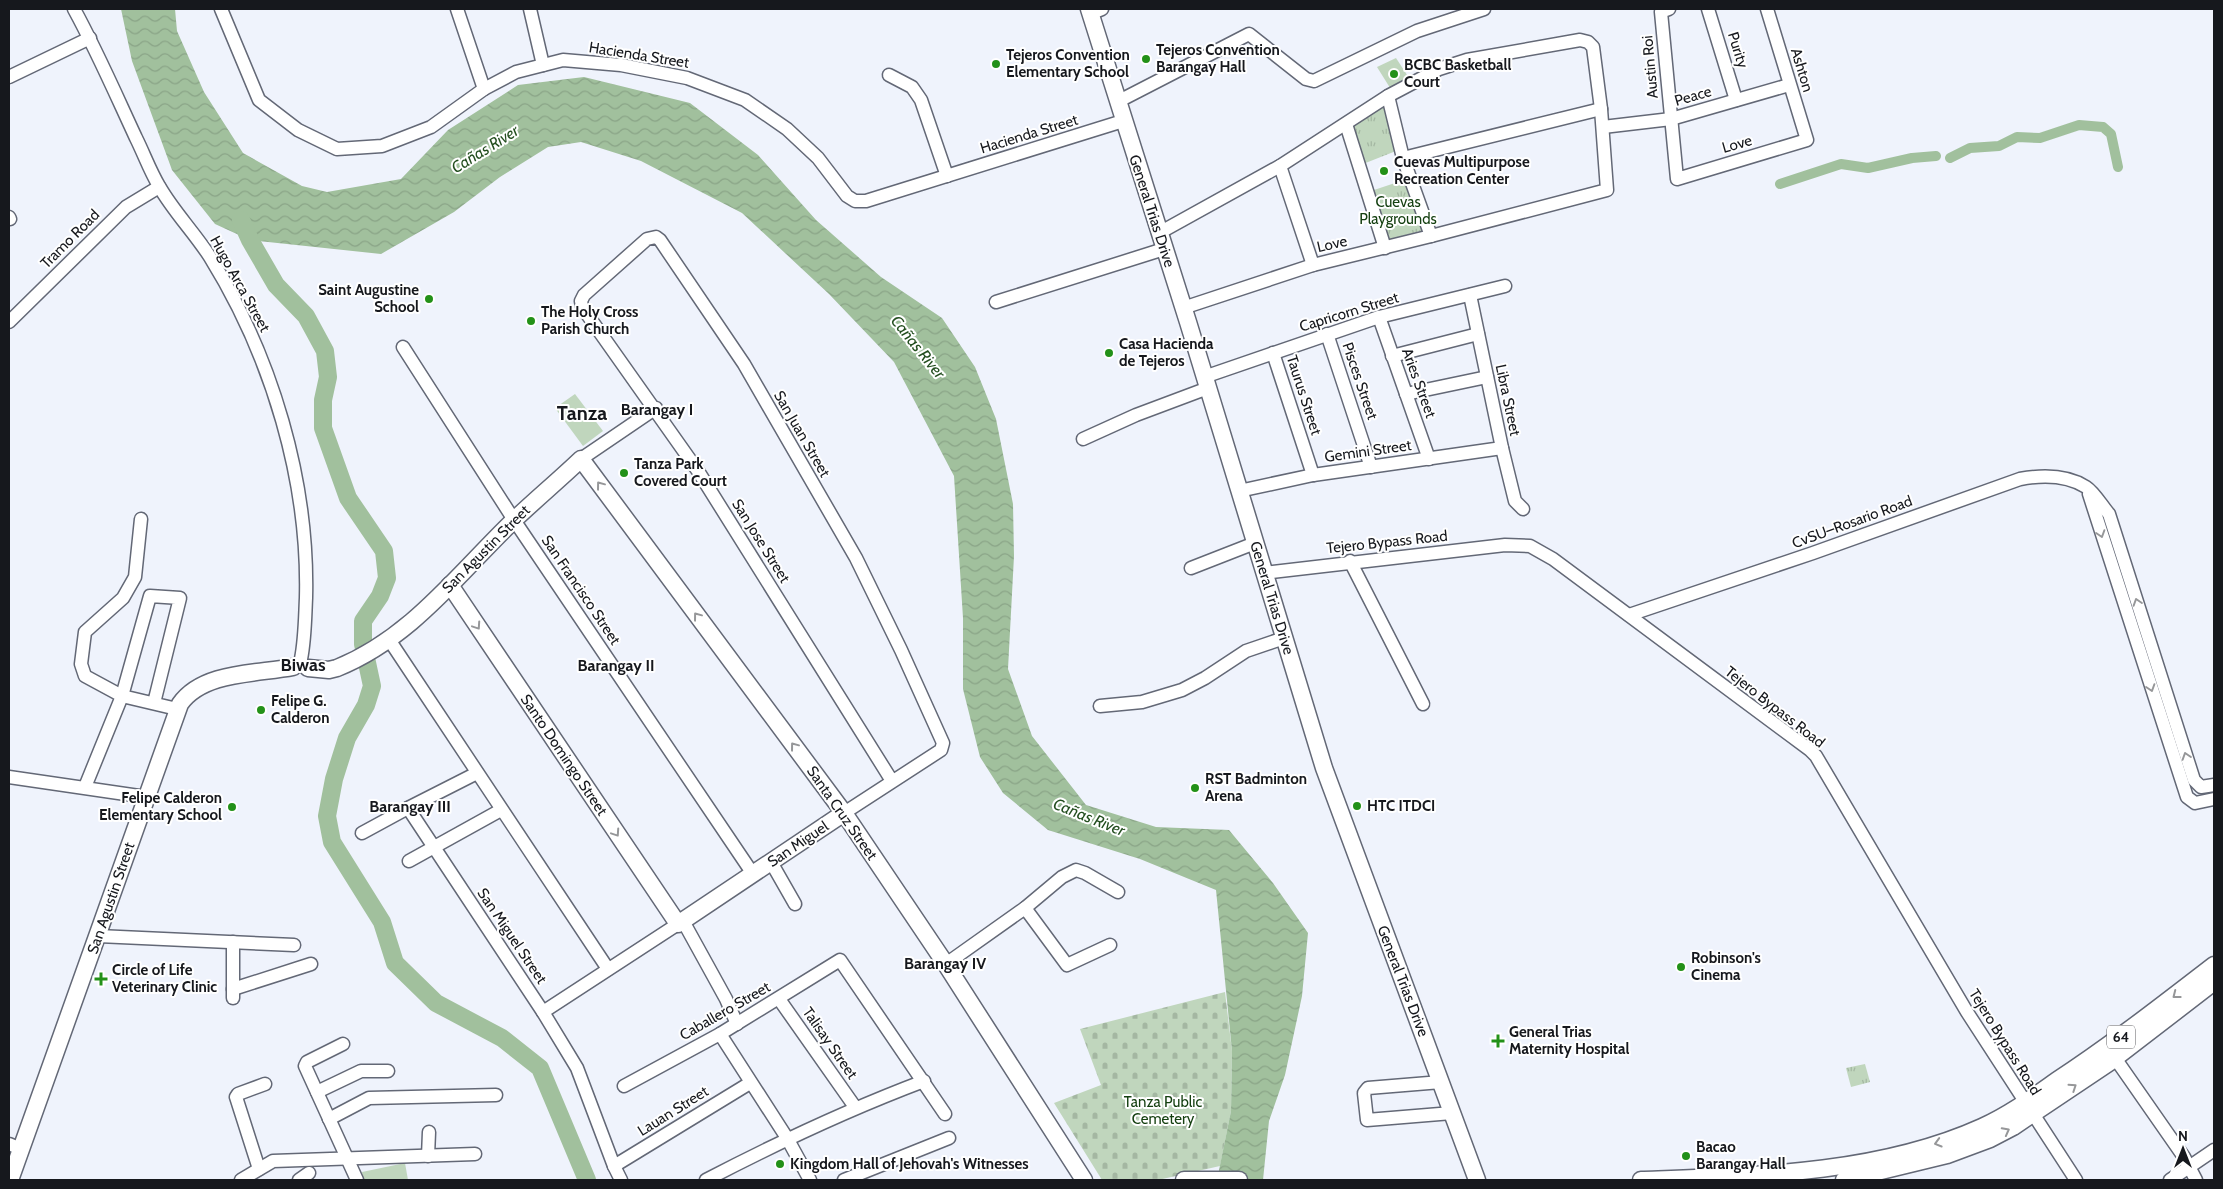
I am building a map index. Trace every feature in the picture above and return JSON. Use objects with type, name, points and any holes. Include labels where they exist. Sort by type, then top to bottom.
[{"type":"main road","name":"General Trias Drive","points":[[1094,11],[1117,102],[1183,308],[1324,768],[1478,1180]]},
{"type":"main road","name":"San Agustin Street","points":[[10,1180],[15,1146],[98,936],[177,709],[187,695],[208,683],[301,665],[329,670],[348,663],[383,645],[450,585],[514,520],[581,460]]},
{"type":"main road","name":"Santa Cruz Street","points":[[581,460],[844,813],[946,964],[1084,1180]]},
{"type":"main road","name":"Santo Domingo Street","points":[[450,585],[680,923]]},
{"type":"main road","name":"San Miguel","points":[[680,923],[844,813]]},
{"type":"main road","name":"64","points":[[1844,1180],[1919,1163],[1969,1148],[1990,1139],[2214,965]]},
{"type":"main road","name":"64","points":[[1641,1180],[1781,1174],[1858,1163],[1918,1149],[1967,1134],[2028,1109],[2112,1060],[2214,982]]},
{"type":"main road","points":[[1190,1180],[1239,1180]]},
{"type":"street","name":"Hugo Arca Street","points":[[74,9],[90,38],[159,187],[210,256],[243,317],[265,369],[284,430],[305,535],[305,627],[301,665]]},
{"type":"street","name":"Hacienda Street","points":[[221,9],[259,100],[298,130],[337,149],[382,146],[431,127],[484,89],[516,72],[563,60],[621,66],[687,78],[745,100],[787,129],[818,158],[847,196],[854,201],[866,202],[1123,121]]},
{"type":"street","points":[[457,9],[484,89]]},
{"type":"street","points":[[530,9],[543,65]]},
{"type":"street","points":[[1117,102],[1249,34],[1306,79],[1314,81],[1417,31],[1484,9]]},
{"type":"street","name":"Purity","points":[[1708,9],[1736,100]]},
{"type":"street","name":"Ashton","points":[[1767,9],[1807,140]]},
{"type":"street","name":"Austin Roi","points":[[1665,10],[1671,119]]},
{"type":"street","points":[[9,77],[90,38]]},
{"type":"street","points":[[996,302],[1162,241],[1388,96],[1439,69],[1467,60],[1580,40],[1588,42],[1593,47],[1603,127]]},
{"type":"street","points":[[889,75],[912,87],[921,100],[946,176]]},
{"type":"street","name":"Peace","points":[[1603,127],[1671,119],[1789,85]]},
{"type":"street","points":[[1388,96],[1404,158],[1431,236]]},
{"type":"street","points":[[1404,158],[1601,109]]},
{"type":"street","name":"Love","points":[[1671,119],[1677,178],[1807,140]]},
{"type":"street","points":[[1346,124],[1385,248]]},
{"type":"street","name":"Love","points":[[1183,308],[1313,265],[1607,190],[1603,127]]},
{"type":"street","points":[[1280,166],[1313,265]]},
{"type":"street","name":"Tramo Road","points":[[9,322],[126,207],[159,187]]},
{"type":"street","name":"San Juan Street","points":[[581,298],[647,240],[656,237],[660,240],[744,364],[856,558],[902,650],[944,747]]},
{"type":"street","name":"Capricorn Street","points":[[1083,439],[1273,353],[1379,317],[1505,286]]},
{"type":"street","name":"Libra Street","points":[[1470,295],[1515,501],[1523,509]]},
{"type":"street","name":"San Jose Street","points":[[581,298],[584,310],[656,408],[698,471],[892,780]]},
{"type":"street","name":"Aries Street","points":[[1379,317],[1429,458]]},
{"type":"street","name":"Pisces Street","points":[[1327,334],[1371,467]]},
{"type":"street","points":[[1392,356],[1478,334]]},
{"type":"street","name":"San Francisco Street","points":[[402,347],[514,520],[753,874]]},
{"type":"street","name":"Taurus Street","points":[[1273,353],[1313,476]]},
{"type":"street","points":[[1406,394],[1487,377]]},
{"type":"street","name":"San Agustin Street","points":[[581,460],[656,408]]},
{"type":"street","name":"Gemini Street","points":[[1239,490],[1313,476],[1502,448]]},
{"type":"street","name":"CvSU–Rosario Road","points":[[1629,616],[2020,479],[2050,476],[2086,487]]},
{"type":"street","points":[[2086,487],[2108,514],[2194,780],[2201,787],[2214,785]]},
{"type":"street","points":[[2086,487],[2187,797],[2195,804],[2214,799]]},
{"type":"street","points":[[141,519],[135,577],[123,598],[86,632],[80,664],[85,676],[122,696],[177,709]]},
{"type":"street","points":[[1191,568],[1255,543]]},
{"type":"street","name":"Tejero Bypass Road","points":[[1264,573],[1505,545],[1530,546],[1549,557],[1629,616],[1816,756],[1967,1012],[2028,1109],[2076,1180]]},
{"type":"street","points":[[1350,562],[1423,704]]},
{"type":"street","points":[[84,787],[122,696],[150,596],[180,598],[154,703]]},
{"type":"street","points":[[1100,706],[1142,702],[1182,690],[1246,651],[1284,638]]},
{"type":"street","points":[[383,645],[477,773],[608,969]]},
{"type":"street","name":"San Miguel","points":[[844,813],[944,747]]},
{"type":"street","points":[[362,833],[477,773]]},
{"type":"street","points":[[9,777],[146,797]]},
{"type":"street","name":"San Miguel Street","points":[[408,808],[543,1012],[577,1068],[614,1166],[622,1180]]},
{"type":"street","points":[[409,862],[502,810]]},
{"type":"street","points":[[771,862],[795,904]]},
{"type":"street","points":[[946,964],[1025,908],[1067,873],[1076,870],[1118,892]]},
{"type":"street","points":[[1025,908],[1067,965],[1110,945]]},
{"type":"street","points":[[543,1012],[680,923],[726,999],[737,1024]]},
{"type":"street","points":[[98,936],[294,945]]},
{"type":"street","points":[[234,942],[233,993],[311,964]]},
{"type":"street","name":"Caballero Street","points":[[624,1086],[720,1034],[840,960],[924,1081]]},
{"type":"street","name":"Talisay Street","points":[[779,999],[855,1107]]},
{"type":"street","points":[[720,1034],[787,1138],[810,1180]]},
{"type":"street","points":[[343,1044],[307,1062],[305,1066],[358,1180]]},
{"type":"street","points":[[2112,1060],[2184,1158],[2196,1180]]},
{"type":"street","points":[[316,1092],[361,1071],[388,1071]]},
{"type":"street","points":[[706,1180],[787,1138],[855,1107],[924,1081],[945,1114]]},
{"type":"street","name":"Lauan Street","points":[[614,1166],[750,1082]]},
{"type":"street","points":[[1441,1082],[1368,1088],[1364,1093],[1367,1120],[1452,1113]]},
{"type":"street","points":[[259,1169],[236,1097],[238,1094],[265,1084]]},
{"type":"street","points":[[329,1119],[369,1098],[496,1095]]},
{"type":"street","points":[[428,1156],[429,1132]]},
{"type":"street","points":[[844,1180],[949,1138]]},
{"type":"street","points":[[2170,1180],[2214,1150]]},
{"type":"street","points":[[241,1180],[272,1161],[475,1154]]},
{"type":"green space","name":"BCBC Basketball Court","points":[[1396,58],[1411,81],[1392,91],[1377,67]]},
{"type":"green space","points":[[1385,101],[1396,151],[1363,164],[1351,124]]},
{"type":"green space","name":"Cuevas Playgrounds","points":[[1407,179],[1424,230],[1387,240],[1371,191]]},
{"type":"green space","points":[[575,394],[603,431],[583,446],[555,408]]},
{"type":"green space","name":"Tanza Public Cemetery","points":[[1225,992],[1232,1051],[1231,1111],[1220,1166],[1158,1180],[1102,1180],[1054,1103],[1101,1085],[1080,1029]]},
{"type":"green space","points":[[1865,1064],[1870,1082],[1851,1087],[1846,1068]]},
{"type":"green space","points":[[405,1163],[408,1180],[363,1180],[362,1172]]},
{"type":"water","name":"Cañas River","points":[[121,9],[175,9],[177,31],[204,92],[243,153],[302,186],[327,192],[401,179],[448,130],[518,85],[584,77],[690,103],[758,155],[816,220],[881,277],[942,318],[975,367],[996,419],[1013,504],[1014,556],[1008,669],[1032,736],[1086,805],[1156,827],[1229,830],[1273,883],[1308,933],[1302,996],[1285,1075],[1269,1121],[1263,1180],[1217,1180],[1231,1111],[1232,1051],[1216,890],[1140,859],[1048,830],[1003,793],[980,757],[963,689],[963,618],[954,476],[894,362],[829,294],[742,213],[641,161],[581,142],[548,147],[500,177],[454,212],[381,254],[250,240],[215,224],[172,170],[132,61]]},
{"type":"waterway","points":[[1950,158],[1970,148],[1999,146],[2017,137],[2040,138],[2079,125],[2103,127],[2111,134],[2118,167]]},
{"type":"waterway","points":[[1780,184],[1841,164],[1868,168],[1912,158],[1936,156]]},
{"type":"waterway","points":[[241,220],[250,240],[276,285],[306,316],[325,351],[328,377],[323,400],[323,428],[348,498],[384,551],[387,578],[380,596],[363,621],[363,644],[372,686],[366,705],[347,738],[334,779],[327,816],[332,842],[382,922],[395,963],[436,1003],[502,1038],[540,1068],[587,1180]]},
{"type":"place","name":"Tejeros Convention Barangay Hall","points":[[1146,59]]},
{"type":"place","name":"Tejeros Convention Elementary School","points":[[996,64]]},
{"type":"place","name":"BCBC Basketball Court","points":[[1394,74]]},
{"type":"place","name":"Cuevas Multipurpose Recreation Center","points":[[1384,171]]},
{"type":"place","name":"Saint Augustine School","points":[[429,299]]},
{"type":"place","name":"The Holy Cross Parish Church","points":[[531,321]]},
{"type":"place","name":"Casa Hacienda de Tejeros","points":[[1109,353]]},
{"type":"place","name":"Tanza Park Covered Court","points":[[624,473]]},
{"type":"place","name":"Felipe G. Calderon","points":[[261,710]]},
{"type":"place","name":"RST Badminton Arena","points":[[1195,788]]},
{"type":"place","name":"HTC ITDCI","points":[[1357,806]]},
{"type":"place","name":"Felipe Calderon Elementary School","points":[[232,807]]},
{"type":"place","name":"Robinson's Cinema","points":[[1681,967]]},
{"type":"place","name":"Circle of Life Veterinary Clinic","points":[[101,979]]},
{"type":"place","name":"General Trias Maternity Hospital","points":[[1498,1041]]},
{"type":"place","name":"Bacao Barangay Hall","points":[[1686,1156]]},
{"type":"place","name":"Kingdom Hall of Jehovah's Witnesses","points":[[780,1164]]},
{"type":"district","name":"Barangay I","points":[[657,409]]},
{"type":"district","name":"Tanza","points":[[582,413]]},
{"type":"district","name":"Biwas","points":[[303,665]]},
{"type":"district","name":"Barangay II","points":[[616,665]]},
{"type":"district","name":"Barangay III","points":[[410,806]]},
{"type":"district","name":"Barangay IV","points":[[945,963]]}]
